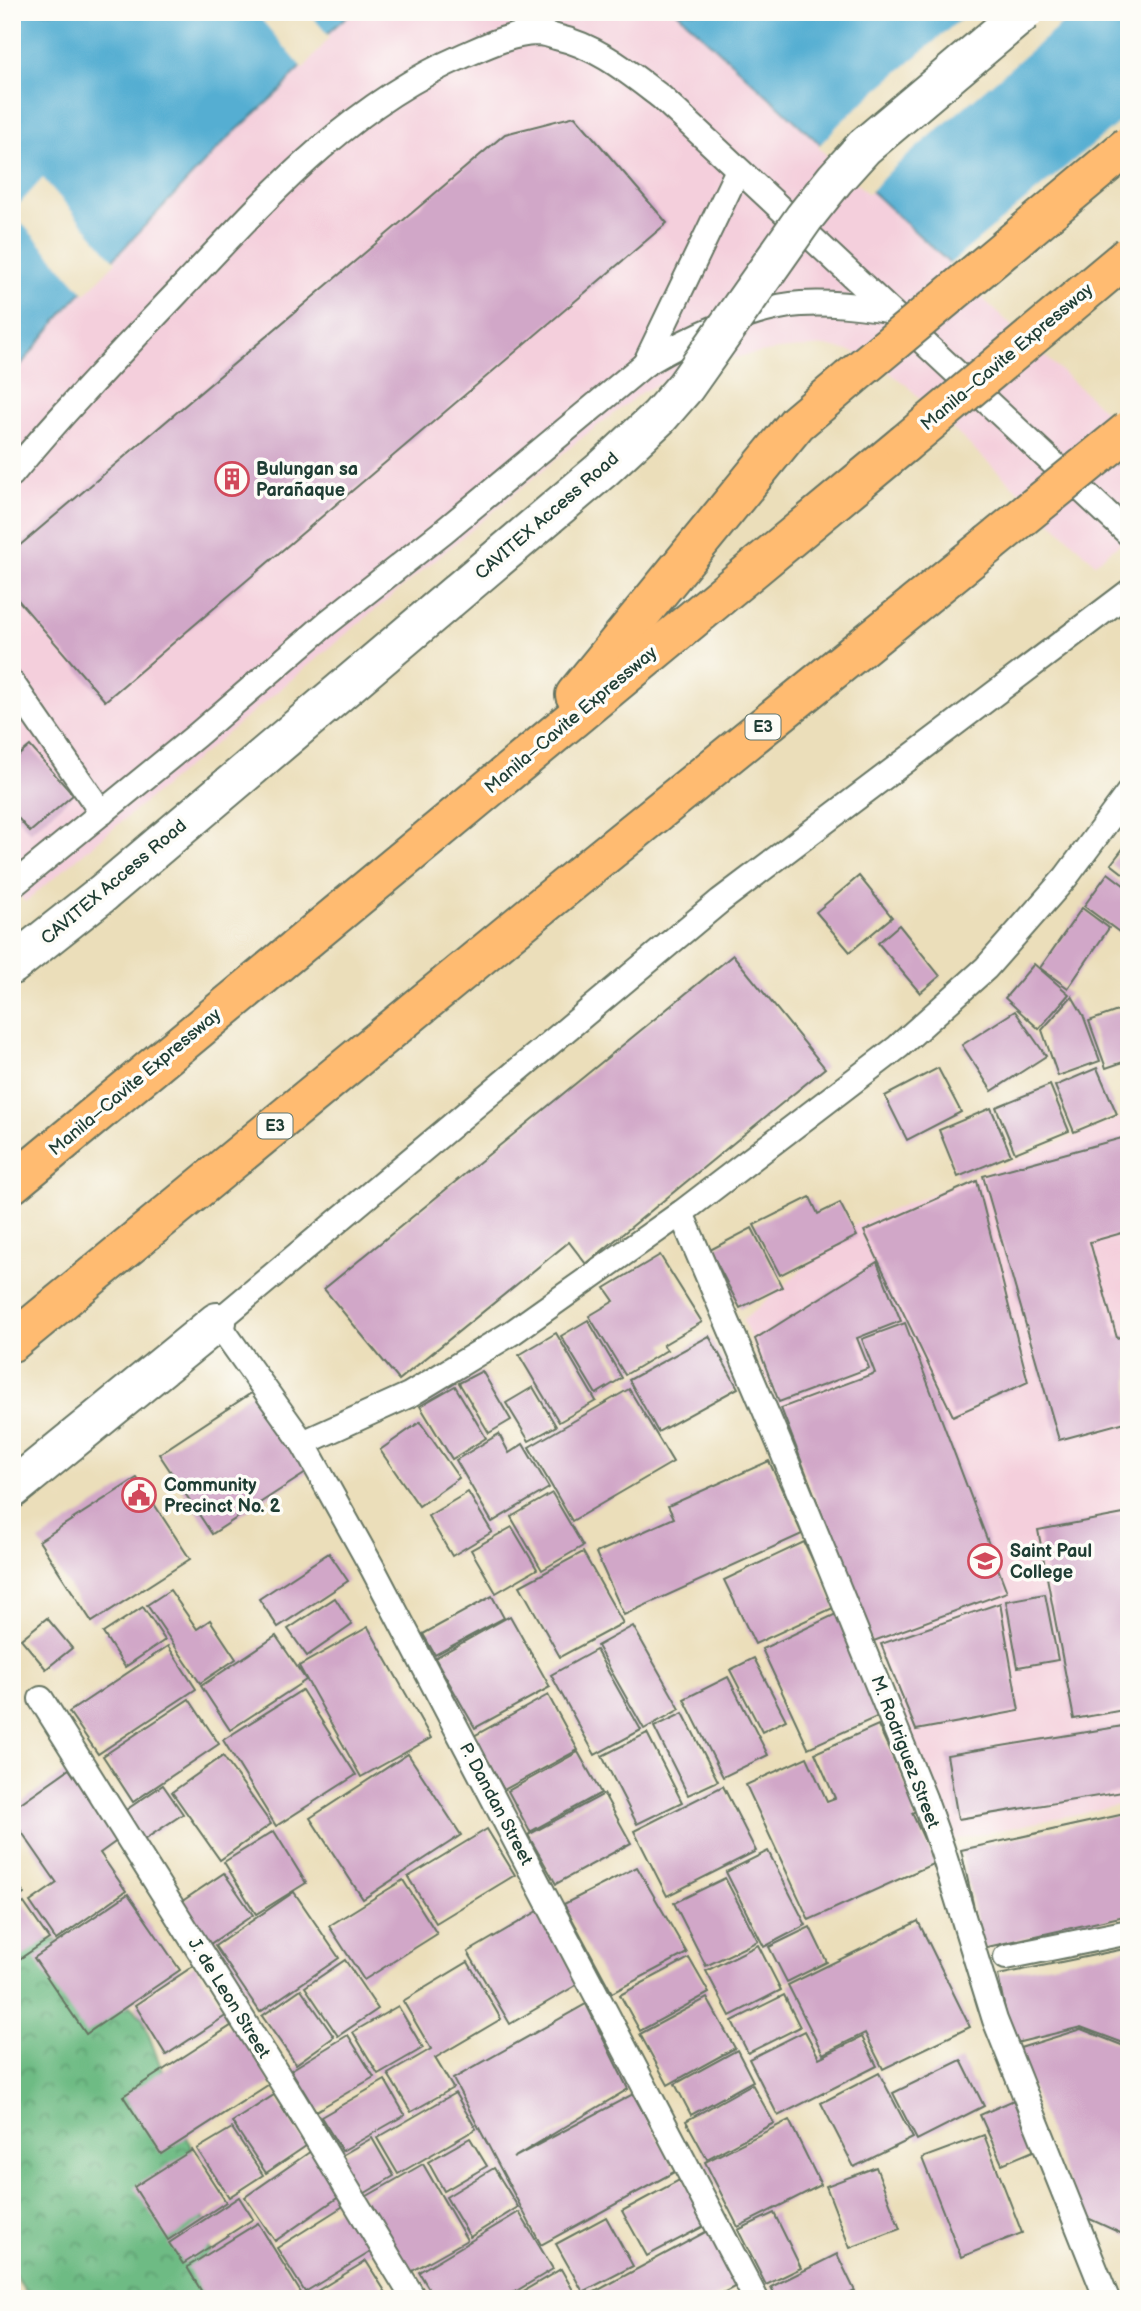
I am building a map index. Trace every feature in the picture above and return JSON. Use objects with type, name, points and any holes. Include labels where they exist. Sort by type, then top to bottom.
[{"type":"highway","points":[[518,765],[797,423],[1129,145]]},
{"type":"highway","name":"Manila–Cavite Expressway","points":[[12,1184],[1129,255]]},
{"type":"highway","name":"E3","points":[[12,1342],[537,910],[1129,430]]},
{"type":"street","name":"CAVITEX Access Road","points":[[12,965],[103,893],[603,469],[659,417],[685,387],[804,218],[850,163],[883,131],[1024,12]]},
{"type":"street","points":[[12,1489],[217,1322]]},
{"type":"lane","points":[[12,474],[80,396],[268,197],[324,143],[385,99],[447,63],[501,40],[538,33],[578,42],[609,59],[661,97],[1129,534]]},
{"type":"lane","points":[[645,364],[738,170]]},
{"type":"lane","points":[[12,886],[327,623],[444,531],[645,364],[679,344],[756,314],[798,304],[836,303],[888,310]]},
{"type":"lane","points":[[217,1322],[720,901],[1129,592]]},
{"type":"lane","points":[[12,683],[102,813]]},
{"type":"lane","points":[[303,1443],[409,1395],[513,1332],[681,1213],[898,1046],[986,968],[1066,877],[1129,792]]},
{"type":"lane","name":"M. Rodriguez Street","points":[[681,1213],[779,1443],[924,1798],[995,2020],[1107,2299]]},
{"type":"lane","name":"P. Dandan Street","points":[[217,1322],[303,1443],[379,1580],[756,2299]]},
{"type":"lane","name":"J. de Leon Street","points":[[41,1699],[294,2101],[414,2299]]},
{"type":"lane","points":[[1006,1957],[1129,1933]]},
{"type":"shaded area","points":[[352,12],[376,12],[394,16],[402,12],[677,12],[1129,429],[1129,536],[1095,563],[906,385],[881,366],[854,352],[825,346],[778,350],[724,359],[681,373],[642,392],[579,440],[25,902],[12,887],[12,377],[67,308],[225,141],[282,89],[330,31]]},
{"type":"shaded area","name":"Saint Paul College","points":[[1129,1114],[1129,1803],[953,1840],[743,1320],[854,1225]]},
{"type":"green space","points":[[56,1940],[142,2017],[192,2150],[218,2299],[31,2299],[12,2271],[12,1941]]},
{"type":"water","points":[[12,12],[352,12],[330,31],[282,89],[225,141],[67,308],[12,376]]},
{"type":"water","points":[[677,12],[1129,12],[1129,429]]},
{"type":"pier","points":[[255,12],[308,12],[330,37],[303,69]]},
{"type":"pier","points":[[969,12],[1076,12],[923,142],[868,194],[818,147],[878,89]]},
{"type":"pier","points":[[1129,114],[1129,433],[947,266]]},
{"type":"pier","points":[[43,178],[116,262],[85,294],[12,212]]},
{"type":"building","name":"Bulungan sa Parañaque","points":[[575,116],[667,223],[105,701],[12,593],[12,552],[505,134]]},
{"type":"building","points":[[30,746],[73,795],[30,832],[12,811],[12,761]]},
{"type":"building","points":[[1129,841],[1129,878],[1111,864]]},
{"type":"building","points":[[1108,873],[1129,889],[1129,933],[1126,937],[1084,906]]},
{"type":"building","points":[[859,876],[892,917],[850,952],[816,912]]},
{"type":"building","points":[[1082,908],[1109,928],[1068,988],[1040,968]]},
{"type":"building","points":[[899,925],[940,976],[920,993],[878,943]]},
{"type":"building","points":[[733,955],[825,1068],[586,1264],[569,1242],[399,1380],[324,1289]]},
{"type":"building","points":[[1034,964],[1069,994],[1039,1029],[1005,998]]},
{"type":"building","points":[[1072,996],[1083,1015],[1100,1061],[1058,1076],[1042,1030]]},
{"type":"building","points":[[1129,1007],[1129,1060],[1106,1068],[1089,1021]]},
{"type":"building","points":[[1015,1011],[1046,1056],[992,1091],[962,1045]]},
{"type":"building","points":[[938,1068],[961,1112],[907,1140],[885,1096]]},
{"type":"building","points":[[1097,1068],[1117,1114],[1074,1132],[1055,1086]]},
{"type":"building","points":[[1050,1085],[1069,1131],[1015,1153],[996,1107]]},
{"type":"building","points":[[991,1108],[1011,1155],[958,1177],[939,1130]]},
{"type":"building","points":[[1129,1136],[1129,1231],[1090,1242],[1117,1338],[1129,1334],[1129,1421],[1059,1440],[983,1176]]},
{"type":"building","points":[[977,1181],[1028,1382],[953,1416],[864,1231]]},
{"type":"building","points":[[810,1197],[818,1214],[840,1203],[857,1236],[780,1275],[754,1225]]},
{"type":"building","points":[[752,1228],[782,1287],[740,1308],[710,1250]]},
{"type":"building","points":[[660,1255],[702,1322],[663,1345],[667,1350],[625,1375],[589,1316],[614,1301],[605,1288]]},
{"type":"building","points":[[877,1262],[901,1321],[857,1338],[869,1368],[779,1402],[755,1339]]},
{"type":"building","points":[[588,1320],[622,1378],[596,1394],[561,1336]]},
{"type":"building","points":[[905,1323],[1007,1592],[871,1642],[781,1408],[875,1373],[862,1339]]},
{"type":"building","points":[[556,1333],[596,1401],[559,1422],[519,1355]]},
{"type":"building","points":[[709,1336],[738,1388],[658,1432],[629,1380]]},
{"type":"building","points":[[482,1371],[511,1420],[489,1433],[459,1383]]},
{"type":"building","points":[[455,1386],[486,1438],[452,1459],[420,1406]]},
{"type":"building","points":[[533,1387],[556,1426],[529,1441],[506,1403]]},
{"type":"building","points":[[629,1389],[673,1462],[572,1521],[529,1447]]},
{"type":"building","points":[[256,1390],[309,1471],[212,1534],[159,1454]]},
{"type":"building","points":[[420,1422],[459,1478],[419,1506],[380,1450]]},
{"type":"building","points":[[499,1434],[509,1453],[523,1444],[549,1488],[492,1522],[456,1460]]},
{"type":"building","points":[[769,1461],[802,1534],[624,1615],[596,1553],[674,1518],[668,1506]]},
{"type":"building","points":[[137,1478],[190,1559],[92,1622],[39,1541]]},
{"type":"building","points":[[468,1492],[492,1532],[452,1556],[428,1516]]},
{"type":"building","points":[[552,1493],[583,1546],[542,1570],[511,1517]]},
{"type":"building","points":[[1129,1513],[1129,1709],[1074,1719],[1038,1530]]},
{"type":"building","points":[[512,1527],[537,1569],[496,1593],[471,1550]]},
{"type":"building","points":[[804,1542],[835,1607],[755,1644],[724,1580]]},
{"type":"building","points":[[583,1552],[623,1623],[560,1657],[520,1586]]},
{"type":"building","points":[[329,1553],[348,1581],[278,1627],[259,1599]]},
{"type":"building","points":[[170,1590],[197,1629],[210,1620],[236,1659],[200,1683],[147,1605]]},
{"type":"building","points":[[1045,1594],[1058,1660],[1018,1667],[1006,1601]]},
{"type":"building","points":[[492,1596],[504,1618],[435,1655],[423,1634]]},
{"type":"building","points":[[335,1598],[352,1625],[307,1656],[288,1629]]},
{"type":"building","points":[[1000,1603],[1019,1711],[916,1730],[881,1644]]},
{"type":"building","points":[[143,1607],[165,1640],[125,1667],[103,1633]]},
{"type":"building","points":[[838,1613],[879,1716],[808,1748],[762,1649]]},
{"type":"building","points":[[510,1616],[550,1687],[475,1728],[435,1658]]},
{"type":"building","points":[[47,1618],[72,1648],[46,1669],[21,1639]]},
{"type":"building","points":[[633,1626],[680,1709],[644,1729],[597,1646]]},
{"type":"building","points":[[368,1627],[431,1738],[361,1777],[299,1666]]},
{"type":"building","points":[[276,1636],[306,1680],[230,1730],[201,1686]]},
{"type":"building","points":[[168,1646],[196,1689],[98,1754],[69,1712]]},
{"type":"building","points":[[596,1650],[641,1730],[595,1755],[551,1675]]},
{"type":"building","points":[[754,1658],[786,1720],[762,1732],[730,1670]]},
{"type":"building","points":[[728,1677],[768,1755],[723,1777],[684,1699]]},
{"type":"building","points":[[302,1690],[356,1775],[276,1826],[223,1740]]},
{"type":"building","points":[[548,1695],[578,1750],[504,1790],[474,1736]]},
{"type":"building","points":[[189,1699],[219,1744],[133,1802],[103,1756]]},
{"type":"building","points":[[683,1713],[718,1781],[688,1795],[654,1727]]},
{"type":"building","points":[[878,1725],[917,1810],[912,1813],[935,1863],[809,1920],[746,1785],[807,1757],[827,1801],[835,1798],[815,1753]]},
{"type":"building","points":[[1129,1725],[1129,1791],[958,1819],[947,1755]]},
{"type":"building","points":[[647,1733],[682,1802],[637,1824],[602,1756]]},
{"type":"building","points":[[578,1752],[601,1793],[530,1832],[508,1791]]},
{"type":"building","points":[[408,1754],[461,1835],[363,1899],[310,1818]]},
{"type":"building","points":[[223,1756],[271,1824],[220,1860],[172,1792]]},
{"type":"building","points":[[69,1769],[118,1840],[100,1853],[126,1891],[56,1940],[30,1902],[57,1883],[12,1818],[12,1809]]},
{"type":"building","points":[[163,1785],[183,1814],[139,1843],[120,1814]]},
{"type":"building","points":[[723,1786],[756,1851],[667,1896],[634,1831]]},
{"type":"building","points":[[604,1794],[631,1843],[556,1884],[528,1835]]},
{"type":"building","points":[[1129,1813],[1129,1915],[983,1948],[961,1850]]},
{"type":"building","points":[[487,1829],[515,1875],[436,1923],[408,1877]]},
{"type":"building","points":[[274,1831],[306,1883],[256,1914],[224,1862]]},
{"type":"building","points":[[768,1851],[806,1925],[764,1947],[726,1872]]},
{"type":"building","points":[[637,1867],[687,1953],[612,1993],[564,1904]]},
{"type":"building","points":[[224,1873],[253,1915],[207,1946],[178,1904]]},
{"type":"building","points":[[12,1877],[24,1894],[12,1902]]},
{"type":"building","points":[[725,1878],[758,1941],[706,1966],[674,1903]]},
{"type":"building","points":[[403,1880],[437,1934],[364,1980],[329,1926]]},
{"type":"building","points":[[294,1892],[339,1958],[260,2012],[215,1946]]},
{"type":"building","points":[[128,1894],[180,1970],[86,2034],[34,1958]]},
{"type":"building","points":[[24,1903],[49,1939],[12,1964],[12,1911]]},
{"type":"building","points":[[538,1911],[580,1983],[510,2024],[468,1952]]},
{"type":"building","points":[[918,1921],[970,2027],[883,2069],[865,2033],[823,2054],[788,1985]]},
{"type":"building","points":[[810,1927],[827,1962],[787,1982],[769,1947]]},
{"type":"building","points":[[758,1945],[781,1990],[730,2016],[706,1971]]},
{"type":"building","points":[[1129,1948],[1129,2045],[1081,2027],[1012,2044],[998,1975]]},
{"type":"building","points":[[689,1958],[709,1993],[640,2031],[620,1995]]},
{"type":"building","points":[[345,1960],[378,2009],[338,2036],[305,1987]]},
{"type":"building","points":[[468,1962],[501,2019],[435,2058],[453,2088],[411,2112],[388,2074],[431,2049],[403,2001]]},
{"type":"building","points":[[195,1965],[227,2015],[166,2055],[135,2005]]},
{"type":"building","points":[[301,1989],[334,2037],[296,2064],[262,2016]]},
{"type":"building","points":[[784,1995],[800,2027],[748,2053],[732,2021]]},
{"type":"building","points":[[707,1998],[735,2048],[668,2085],[640,2034]]},
{"type":"building","points":[[586,2004],[628,2089],[513,2158],[633,2094],[676,2171],[541,2245],[453,2079]]},
{"type":"building","points":[[398,2006],[423,2048],[378,2074],[353,2032]]},
{"type":"building","points":[[234,2024],[271,2083],[161,2154],[123,2096]]},
{"type":"building","points":[[1081,2029],[1129,2048],[1129,2237],[1081,2215],[1017,2049]]},
{"type":"building","points":[[805,2031],[819,2058],[862,2037],[877,2066],[778,2116],[749,2059]]},
{"type":"building","points":[[348,2035],[374,2077],[316,2111],[291,2070]]},
{"type":"building","points":[[737,2050],[753,2081],[691,2115],[675,2084]]},
{"type":"building","points":[[961,2060],[984,2106],[917,2140],[893,2093]]},
{"type":"building","points":[[879,2073],[913,2138],[854,2167],[821,2103]]},
{"type":"building","points":[[385,2080],[405,2115],[342,2151],[321,2117]]},
{"type":"building","points":[[752,2084],[774,2123],[707,2159],[686,2121]]},
{"type":"building","points":[[455,2093],[476,2129],[398,2174],[377,2138]]},
{"type":"building","points":[[274,2095],[306,2146],[266,2173],[232,2122]]},
{"type":"building","points":[[1016,2099],[1038,2149],[1002,2164],[980,2115]]},
{"type":"building","points":[[789,2120],[821,2185],[738,2227],[705,2162]]},
{"type":"building","points":[[232,2128],[263,2175],[229,2197],[197,2149]]},
{"type":"building","points":[[984,2135],[1022,2233],[961,2257],[922,2158]]},
{"type":"building","points":[[372,2138],[394,2176],[360,2196],[337,2158]]},
{"type":"building","points":[[470,2138],[487,2166],[444,2191],[428,2162]]},
{"type":"building","points":[[192,2150],[226,2202],[168,2240],[134,2187]]},
{"type":"building","points":[[311,2151],[343,2194],[275,2241],[245,2197]]},
{"type":"building","points":[[423,2164],[467,2240],[407,2274],[362,2199]]},
{"type":"building","points":[[876,2167],[900,2229],[850,2248],[826,2186]]},
{"type":"building","points":[[494,2168],[518,2207],[470,2237],[446,2197]]},
{"type":"building","points":[[683,2178],[708,2224],[647,2256],[622,2211]]},
{"type":"building","points":[[239,2197],[253,2219],[183,2264],[169,2243]]},
{"type":"building","points":[[345,2205],[374,2250],[305,2292],[277,2248]]},
{"type":"building","points":[[519,2212],[553,2269],[503,2299],[435,2299],[419,2272]]},
{"type":"building","points":[[774,2213],[801,2268],[766,2285],[738,2230]]},
{"type":"building","points":[[606,2217],[633,2266],[583,2292],[556,2244]]},
{"type":"building","points":[[258,2223],[303,2296],[300,2299],[206,2299],[187,2267]]},
{"type":"building","points":[[709,2230],[738,2285],[712,2299],[594,2299],[591,2294]]},
{"type":"building","points":[[837,2254],[855,2291],[839,2299],[777,2299],[771,2287]]},
{"type":"building","points":[[366,2261],[390,2299],[304,2299]]},
{"type":"building","points":[[561,2269],[578,2299],[510,2299]]},
{"type":"place","name":"Bulungan sa Parañaque","points":[[232,479]]},
{"type":"place","name":"Community Precinct No. 2","points":[[139,1495]]},
{"type":"place","name":"Saint Paul College","points":[[985,1561]]}]
